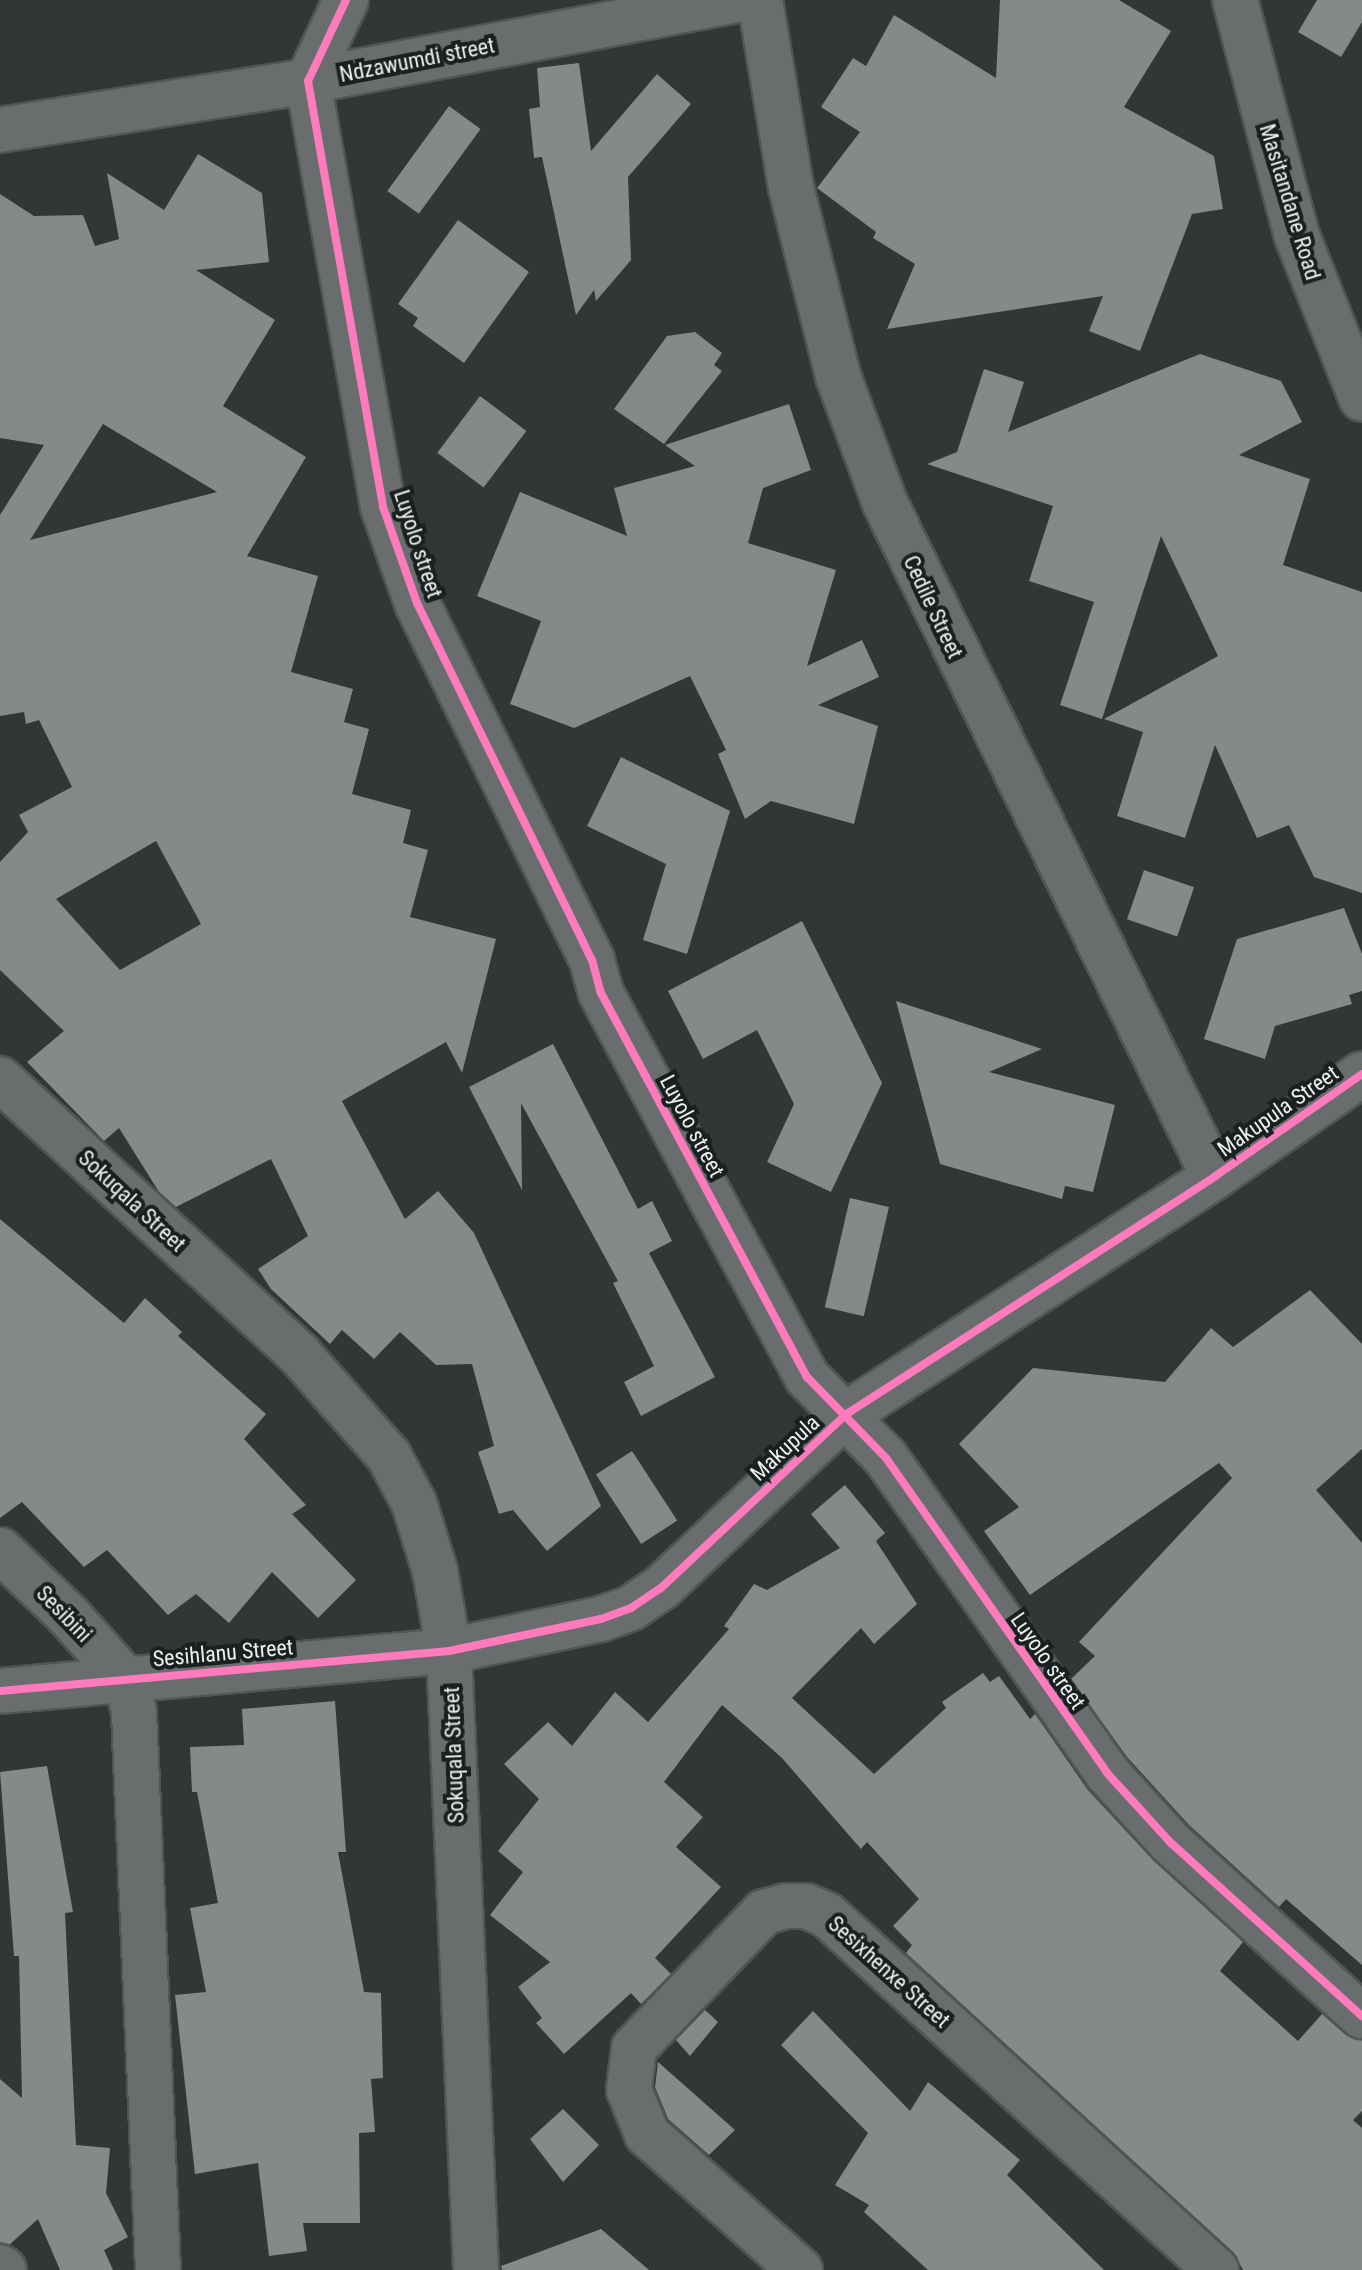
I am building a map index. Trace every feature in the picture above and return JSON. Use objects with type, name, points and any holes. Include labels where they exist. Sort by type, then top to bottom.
[{"type":"street","points":[[308,81],[346,0]]},
{"type":"street","name":"Ndzawumdi street","points":[[0,130],[308,81],[738,0]]},
{"type":"street","name":"Cedile Street","points":[[760,0],[791,187],[838,376],[885,503],[1214,1177]]},
{"type":"street","name":"Masitandane Road","points":[[1235,0],[1297,236],[1362,399]]},
{"type":"street","name":"Luyolo street","points":[[308,81],[383,507],[417,603],[592,960],[601,993],[776,1327],[807,1377],[886,1458],[1107,1773],[1171,1843],[1362,2016]]},
{"type":"street","name":"Makupula Street","points":[[1214,1177],[1362,1074]]},
{"type":"street","name":"Sokuqala Street","points":[[0,1079],[299,1354],[389,1456],[414,1503],[427,1544],[449,1651],[476,2270]]},
{"type":"street","name":"Makupula","points":[[449,1651],[601,1619],[639,1603],[845,1415],[1214,1177]]},
{"type":"street","name":"Sesibini","points":[[0,1550],[68,1615],[126,1680]]},
{"type":"street","name":"Sesihlanu Street","points":[[0,1691],[449,1651]]},
{"type":"street","name":"Sesihlanu Street","points":[[126,1680],[139,1759],[158,2270]]},
{"type":"street","name":"Sesixhenxe Street","points":[[800,2270],[647,2134],[629,2090],[634,2048],[764,1912],[786,1906],[806,1906],[827,1915],[1216,2270]]},
{"type":"building","points":[[1000,0],[1119,0],[1171,31],[1124,107],[1214,156],[1223,209],[1192,214],[1140,351],[1089,331],[1103,296],[887,329],[915,264],[873,238],[876,232],[817,188],[860,132],[821,107],[853,58],[866,66],[894,15],[996,78]]},
{"type":"building","points":[[1317,0],[1362,0],[1362,22],[1341,57],[1298,32]]},
{"type":"building","points":[[579,63],[591,151],[657,74],[691,104],[628,177],[631,260],[596,301],[594,290],[576,315],[542,157],[534,158],[529,109],[540,107],[537,68]]},
{"type":"building","points":[[449,106],[481,129],[419,214],[387,191]]},
{"type":"building","points":[[198,154],[262,193],[269,262],[196,270],[275,320],[223,406],[306,457],[247,556],[318,576],[291,672],[353,689],[344,722],[369,729],[352,794],[411,810],[403,843],[428,850],[410,917],[496,939],[462,1073],[446,1042],[342,1101],[405,1219],[438,1191],[474,1233],[601,1506],[547,1551],[513,1510],[499,1514],[478,1452],[494,1446],[472,1364],[436,1365],[400,1332],[374,1359],[342,1330],[330,1344],[271,1289],[258,1269],[308,1236],[271,1159],[176,1207],[159,1192],[119,1128],[104,1141],[27,1062],[64,1031],[0,970],[0,862],[28,832],[19,815],[72,787],[39,720],[26,724],[24,712],[0,716],[0,515],[44,445],[0,438],[0,194],[34,216],[83,215],[95,246],[119,239],[107,173],[164,210]],"holes":[[[103,424],[217,492],[30,540]],[[156,841],[201,924],[120,970],[56,899]]]},
{"type":"building","points":[[458,220],[529,272],[464,363],[413,326],[418,318],[398,304]]},
{"type":"building","points":[[695,332],[722,353],[714,365],[722,371],[664,444],[614,409],[667,336]]},
{"type":"building","points":[[1200,354],[1281,381],[1302,422],[1239,455],[1310,479],[1283,565],[1362,592],[1362,893],[1314,877],[1289,825],[1257,838],[1215,745],[1185,838],[1117,816],[1143,732],[1104,719],[1218,656],[1161,536],[1102,719],[1060,705],[1094,602],[1029,581],[1053,506],[927,464],[957,452],[984,369],[1024,382],[1008,432]]},
{"type":"building","points":[[480,396],[526,431],[484,488],[437,453]]},
{"type":"building","points":[[789,404],[811,470],[763,488],[748,543],[836,570],[807,666],[862,640],[879,677],[818,705],[878,726],[854,824],[771,801],[745,819],[718,754],[726,750],[690,676],[574,728],[510,704],[541,621],[477,596],[520,492],[627,536],[614,488],[695,466],[665,445]]},
{"type":"building","points":[[621,757],[730,811],[687,954],[643,940],[666,864],[587,826]]},
{"type":"building","points":[[1144,870],[1194,887],[1177,936],[1127,919]]},
{"type":"building","points":[[1344,908],[1362,954],[1362,991],[1349,995],[1352,1004],[1275,1026],[1265,1059],[1204,1039],[1237,939]]},
{"type":"building","points":[[802,921],[882,1083],[831,1192],[767,1162],[794,1104],[757,1030],[703,1059],[668,991]]},
{"type":"building","points":[[896,1001],[1042,1049],[989,1072],[1115,1105],[1093,1192],[1065,1186],[1062,1199],[940,1164]]},
{"type":"building","points":[[553,1044],[638,1209],[652,1201],[672,1241],[649,1253],[715,1377],[641,1416],[624,1382],[654,1366],[613,1283],[618,1281],[521,1103],[522,1190],[469,1087]]},
{"type":"building","points":[[850,1198],[889,1207],[864,1316],[825,1307]]},
{"type":"building","points":[[0,1219],[124,1323],[145,1298],[182,1332],[178,1336],[266,1414],[244,1439],[306,1505],[292,1514],[356,1580],[318,1618],[272,1572],[229,1623],[196,1594],[168,1615],[107,1550],[84,1567],[22,1502],[0,1518]]},
{"type":"building","points":[[1310,1290],[1362,1344],[1362,1449],[1316,1490],[1362,1543],[1362,1965],[1286,1899],[1279,1907],[1189,1825],[1127,1757],[1071,1679],[1095,1656],[1079,1642],[1232,1478],[1219,1463],[1030,1595],[984,1531],[1019,1507],[959,1444],[1033,1368],[1165,1382],[1211,1328],[1233,1347]]},
{"type":"building","points":[[632,1451],[677,1521],[641,1544],[596,1474]]},
{"type":"building","points":[[845,1485],[885,1533],[876,1541],[917,1604],[874,1644],[861,1628],[792,1698],[874,1774],[946,1708],[942,1702],[983,1673],[990,1682],[999,1676],[1030,1719],[1035,1714],[1088,1790],[1153,1860],[1243,1942],[1220,1971],[1298,2041],[1322,2014],[1346,2035],[1362,2040],[1362,2111],[1353,2120],[1362,2128],[1362,2270],[1243,2270],[1233,2252],[906,1953],[912,1945],[893,1926],[919,1899],[867,1842],[861,1849],[782,1758],[722,1705],[664,1782],[703,1817],[676,1847],[721,1887],[655,1958],[671,1974],[641,2004],[631,1993],[564,2054],[536,2023],[542,2018],[518,1987],[550,1962],[490,1915],[523,1872],[498,1851],[539,1799],[504,1764],[548,1722],[572,1746],[615,1692],[648,1722],[729,1629],[724,1626],[754,1584],[767,1590],[840,1548],[811,1514]]},
{"type":"building","points":[[335,1701],[346,1852],[338,1852],[364,1992],[381,1993],[383,2078],[371,2079],[375,2132],[359,2133],[360,2223],[303,2223],[307,2251],[269,2256],[258,2163],[195,2174],[175,1995],[206,1992],[190,1908],[218,1903],[197,1792],[192,1792],[190,1747],[244,1745],[242,1709]]},
{"type":"building","points":[[47,1766],[73,1912],[65,1913],[76,2145],[110,2148],[106,2193],[128,2237],[104,2250],[113,2270],[60,2270],[38,2219],[9,2245],[0,2242],[0,2079],[22,2098],[19,1956],[14,1956],[0,1772]]},
{"type":"building","points":[[705,2010],[718,2022],[690,2056],[676,2040]]},
{"type":"building","points":[[813,2011],[910,2111],[928,2082],[1020,2160],[1007,2175],[1104,2270],[928,2270],[864,2212],[869,2205],[835,2185],[868,2133],[781,2045]]},
{"type":"building","points":[[658,2062],[735,2130],[709,2155],[668,2119],[655,2087]]},
{"type":"building","points":[[563,2109],[599,2145],[563,2182],[530,2139]]},
{"type":"building","points":[[601,2229],[649,2270],[502,2270],[501,2266]]},
{"type":"cycle path","points":[[346,0],[308,81],[383,507],[417,603],[592,960],[601,993],[807,1377],[886,1458],[1107,1773],[1171,1843],[1362,2016]]},
{"type":"cycle path","points":[[0,1691],[449,1651],[601,1619],[631,1608],[661,1588],[845,1415],[1214,1177],[1362,1074]]}]
